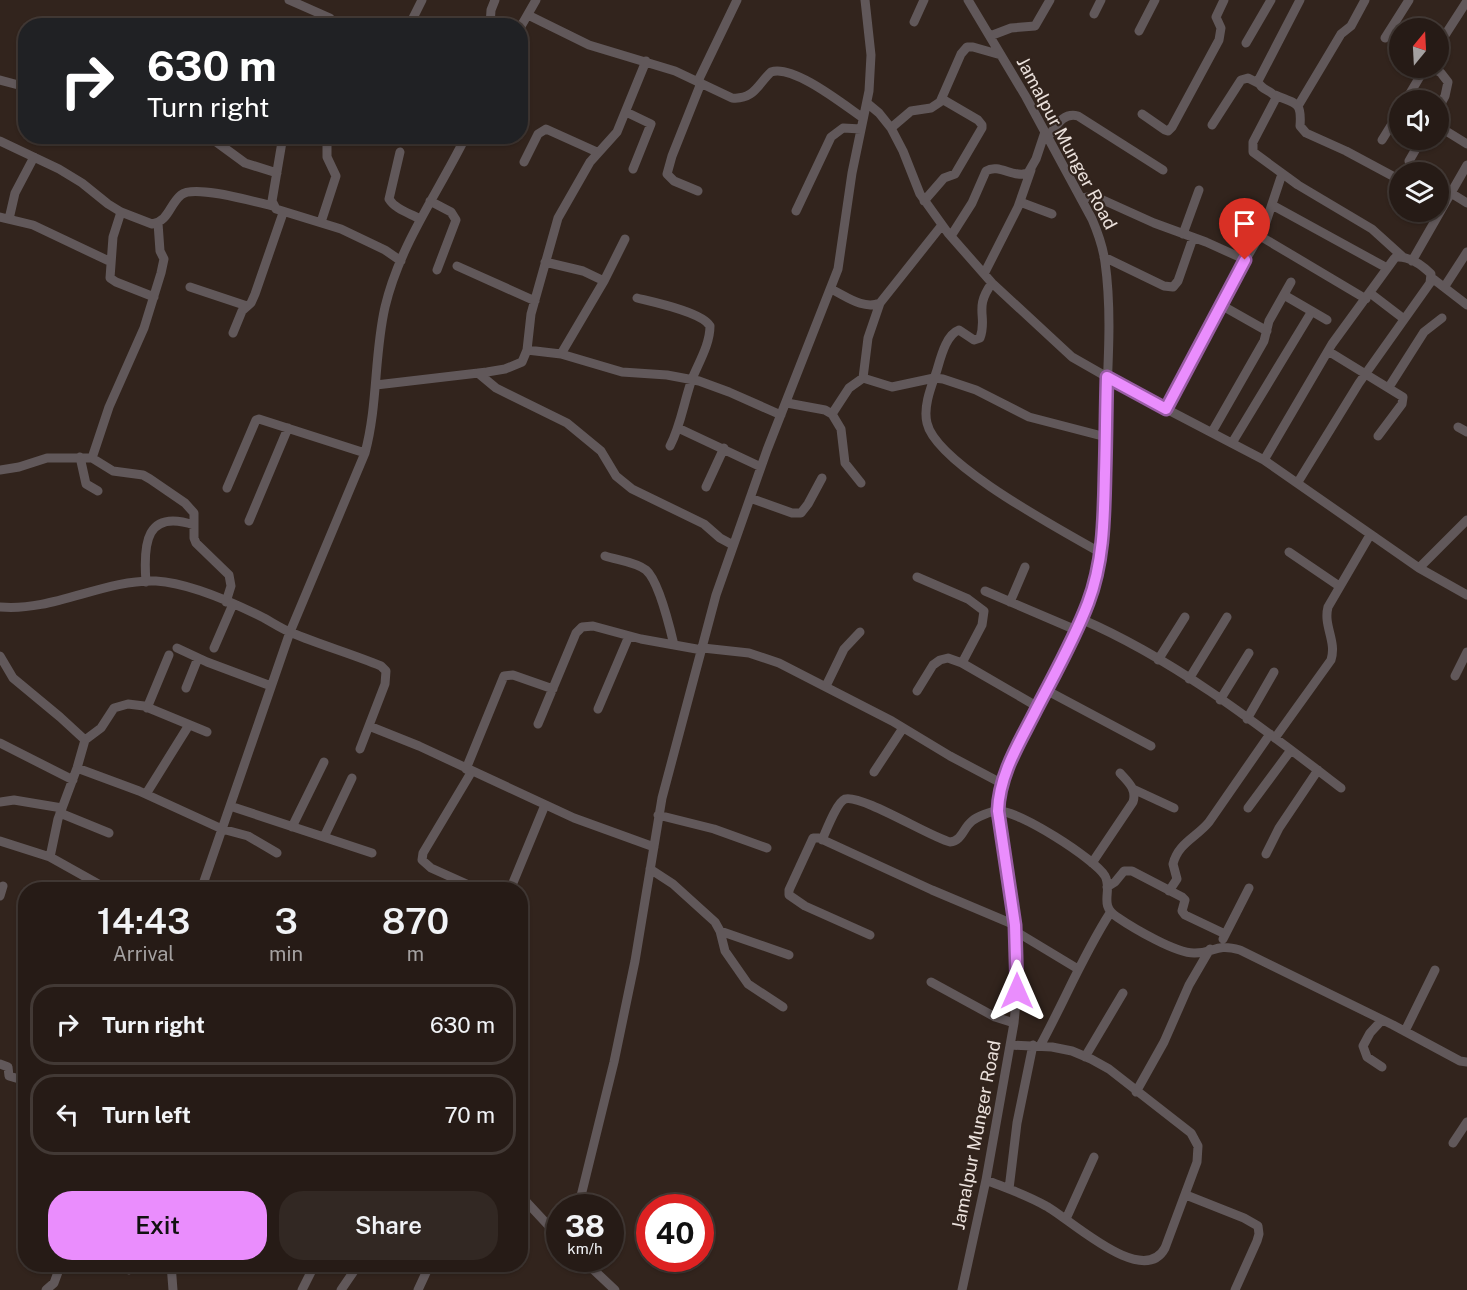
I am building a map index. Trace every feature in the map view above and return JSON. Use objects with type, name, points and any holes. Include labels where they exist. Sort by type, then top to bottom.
[{"type":"street","points":[[289,0],[324,14],[328,18]]},
{"type":"street","points":[[414,18],[422,0]]},
{"type":"street","points":[[490,18],[495,0]]},
{"type":"street","points":[[523,0],[535,3],[526,18]]},
{"type":"street","points":[[698,191],[674,181],[667,174],[699,82],[737,0]]},
{"type":"street","points":[[581,1194],[614,1062],[635,961],[658,815],[716,595],[761,467],[838,269],[846,209],[867,103],[871,55],[865,0]]},
{"type":"street","points":[[914,22],[924,0]]},
{"type":"street","name":"Jamalpur Munger Road","points":[[962,1290],[986,1180],[1014,1023],[1017,976],[1015,928],[998,811],[1001,783],[1076,630],[1093,589],[1101,553],[1108,325],[1104,257],[1100,239],[1047,135],[968,0]]},
{"type":"street","points":[[990,36],[1011,28],[1035,26],[1050,0]]},
{"type":"street","points":[[1094,14],[1101,0]]},
{"type":"street","points":[[1139,31],[1155,0]]},
{"type":"street","points":[[1142,114],[1165,130],[1172,127],[1219,40],[1221,28],[1216,17],[1224,0]]},
{"type":"street","points":[[1246,43],[1271,0]]},
{"type":"street","points":[[1258,83],[1300,0]]},
{"type":"street","points":[[1298,106],[1341,34],[1352,26],[1365,0]]},
{"type":"street","points":[[1385,38],[1409,0]]},
{"type":"street","points":[[1449,29],[1467,1]]},
{"type":"street","points":[[528,15],[589,45],[675,71],[726,96],[739,99],[752,94],[771,72],[781,71],[801,78],[863,118]]},
{"type":"street","points":[[891,128],[911,111],[936,106],[942,99],[966,46],[1001,55]]},
{"type":"street","points":[[376,385],[506,369],[522,362],[527,351],[529,325],[535,301],[558,218],[597,152],[617,132],[646,61]]},
{"type":"street","points":[[1212,125],[1241,80],[1248,78],[1298,106],[1302,112],[1300,126],[1302,130],[1389,174]]},
{"type":"street","points":[[0,80],[18,85]]},
{"type":"street","points":[[1275,95],[1275,102],[1257,133],[1252,147],[1256,155],[1282,174],[1360,221],[1408,259],[1426,270],[1432,278],[1467,305]]},
{"type":"street","points":[[924,201],[944,178],[955,174],[982,128],[978,120],[942,99]]},
{"type":"street","points":[[867,103],[891,128],[924,201],[942,225],[992,283],[1072,357],[1264,460],[1419,568],[1467,595]]},
{"type":"street","points":[[626,112],[651,124],[633,169]]},
{"type":"street","points":[[984,274],[1020,202],[1047,135],[1068,115],[1078,116],[1163,170]]},
{"type":"street","points":[[796,211],[831,137],[843,128],[861,129]]},
{"type":"street","points":[[524,162],[538,134],[546,129],[597,152]]},
{"type":"street","points":[[1382,140],[1389,129]]},
{"type":"street","points":[[1449,133],[1467,144]]},
{"type":"street","points":[[0,141],[82,183],[108,204],[142,222],[152,224],[164,220],[182,194],[210,193],[273,206],[283,213],[321,222],[358,237],[401,261]]},
{"type":"street","points":[[218,144],[240,161],[277,173]]},
{"type":"street","points":[[273,206],[282,144]]},
{"type":"street","points":[[321,222],[336,176],[327,158],[327,144]]},
{"type":"street","points":[[204,882],[290,632],[365,453],[371,432],[383,319],[389,292],[420,219],[462,144]]},
{"type":"street","points":[[400,152],[389,199],[393,205],[420,219]]},
{"type":"street","points":[[34,157],[4,218],[33,225],[111,262]]},
{"type":"street","points":[[1408,259],[1467,165]]},
{"type":"street","points":[[951,236],[972,203],[986,171],[993,168],[1023,175],[1032,168]]},
{"type":"street","points":[[1166,409],[1260,236],[1282,174]]},
{"type":"street","points":[[1183,234],[1199,190]]},
{"type":"street","points":[[1451,193],[1467,202]]},
{"type":"street","points":[[1081,199],[1087,197],[1103,200],[1245,260]]},
{"type":"street","points":[[430,201],[451,212],[456,220],[437,270]]},
{"type":"street","points":[[1020,202],[1052,214]]},
{"type":"street","points":[[1272,205],[1388,268]]},
{"type":"street","points":[[121,212],[112,237],[109,274],[112,280],[154,297]]},
{"type":"street","points":[[233,333],[242,311],[251,303],[255,294],[283,213]]},
{"type":"street","points":[[92,458],[109,407],[132,359],[154,297],[164,259],[160,251],[158,223]]},
{"type":"street","points":[[832,414],[849,388],[863,378],[868,338],[880,303],[942,225]]},
{"type":"street","points":[[1260,236],[1368,296],[1404,319]]},
{"type":"street","points":[[1104,257],[1164,286],[1173,287],[1178,281],[1193,238]]},
{"type":"street","points":[[561,354],[604,281],[625,239]]},
{"type":"street","points":[[1445,286],[1467,252]]},
{"type":"street","points":[[1264,460],[1328,351],[1396,257],[1408,259]]},
{"type":"street","points":[[545,262],[583,271],[604,281]]},
{"type":"street","points":[[457,266],[535,301]]},
{"type":"street","points":[[1298,482],[1365,374],[1432,278]]},
{"type":"street","points":[[1212,432],[1264,341],[1269,321],[1291,282]]},
{"type":"street","points":[[992,283],[981,303],[980,338],[974,340],[959,330],[952,335],[934,378],[926,422],[933,437],[943,449],[993,487],[1058,529],[1101,553]]},
{"type":"street","points":[[190,287],[247,306]]},
{"type":"street","points":[[831,289],[862,305],[880,303]]},
{"type":"street","points":[[1284,295],[1327,320]]},
{"type":"street","points":[[636,298],[684,311],[708,322],[710,330],[670,446]]},
{"type":"street","points":[[1221,306],[1267,331]]},
{"type":"street","points":[[1232,443],[1312,311]]},
{"type":"street","points":[[1389,387],[1417,341],[1424,332],[1442,318]]},
{"type":"street","points":[[527,351],[561,354],[622,372],[667,375],[692,380],[729,392],[781,415]]},
{"type":"street","points":[[1328,351],[1401,394],[1403,400],[1378,436]]},
{"type":"street","points":[[478,373],[502,391],[567,423],[601,452],[616,476],[632,489],[704,524],[720,538],[733,545]]},
{"type":"street","points":[[863,378],[892,387],[934,378],[976,390],[1039,421],[1106,437]]},
{"type":"street","points":[[787,403],[825,410],[832,414],[841,429],[845,463],[861,483]]},
{"type":"street","points":[[227,488],[256,420],[263,420],[365,453]]},
{"type":"street","points":[[249,521],[288,428]]},
{"type":"street","points":[[678,428],[761,467]]},
{"type":"street","points":[[706,487],[724,448]]},
{"type":"street","points":[[80,457],[86,484],[98,490]]},
{"type":"street","points":[[0,470],[47,458],[92,458],[113,471],[143,475],[191,509],[194,513],[196,543],[229,574],[231,586],[229,603],[214,648]]},
{"type":"street","points":[[750,498],[792,513],[801,513],[822,477]]},
{"type":"street","points":[[146,582],[144,557],[152,528],[162,522],[172,520],[194,525]]},
{"type":"street","points":[[1419,568],[1467,520]]},
{"type":"street","points":[[1169,891],[1177,879],[1173,867],[1176,854],[1182,844],[1198,834],[1209,822],[1330,660],[1333,648],[1325,616],[1330,602],[1370,535]]},
{"type":"street","points":[[1289,552],[1339,586]]},
{"type":"street","points":[[605,556],[639,566],[649,574],[660,599],[674,645]]},
{"type":"street","points":[[1010,602],[1024,567]]},
{"type":"street","points":[[917,577],[968,599],[984,611],[982,625],[962,663]]},
{"type":"street","points":[[0,607],[48,603],[123,584],[146,582],[176,584],[229,603],[290,632],[381,666],[386,671],[385,684],[360,749]]},
{"type":"street","points":[[985,591],[1076,630]]},
{"type":"street","points":[[1158,660],[1185,617]]},
{"type":"street","points":[[1189,679],[1227,618]]},
{"type":"street","points":[[1081,619],[1126,640],[1189,679],[1247,718],[1341,788]]},
{"type":"street","points":[[538,724],[579,630],[588,625],[674,645],[749,653],[765,657],[826,686],[1001,783]]},
{"type":"street","points":[[826,686],[843,649],[860,632]]},
{"type":"street","points":[[598,709],[629,636]]},
{"type":"street","points":[[177,648],[271,686]]},
{"type":"street","points":[[1455,676],[1467,652]]},
{"type":"street","points":[[1220,700],[1249,653]]},
{"type":"street","points":[[147,708],[169,655]]},
{"type":"street","points":[[0,656],[13,678],[85,740]]},
{"type":"street","points":[[186,688],[198,658]]},
{"type":"street","points":[[917,691],[933,665],[948,658],[962,663],[1038,707]]},
{"type":"street","points":[[1247,718],[1274,672]]},
{"type":"street","points":[[462,882],[431,868],[422,860],[423,853],[469,770],[504,676],[513,675],[552,689]]},
{"type":"street","points":[[1046,690],[1151,746]]},
{"type":"street","points":[[50,857],[61,810],[78,768],[85,740],[101,728],[117,706],[136,704],[207,732]]},
{"type":"street","points":[[146,794],[189,724]]},
{"type":"street","points":[[369,726],[419,746],[545,806],[654,847]]},
{"type":"street","points":[[874,772],[903,728]]},
{"type":"street","points":[[0,743],[73,780]]},
{"type":"street","points":[[1248,808],[1291,750]]},
{"type":"street","points":[[292,827],[324,762]]},
{"type":"street","points":[[78,768],[146,794],[222,828],[248,836],[277,853]]},
{"type":"street","points":[[1266,854],[1279,828],[1318,770]]},
{"type":"street","points":[[1120,772],[1134,789],[1174,808]]},
{"type":"street","points":[[324,837],[352,778]]},
{"type":"street","points":[[1092,863],[1133,802],[1134,789]]},
{"type":"street","points":[[822,840],[838,807],[842,801],[849,799],[950,842],[958,839],[972,821],[998,811],[1042,829],[1092,863],[1107,880],[1106,903],[1110,913],[1161,942],[1194,954],[1215,948],[1240,950],[1405,1031],[1460,1061],[1467,1062]]},
{"type":"street","points":[[0,802],[14,800],[61,810],[109,833]]},
{"type":"street","points":[[230,806],[372,853]]},
{"type":"street","points":[[513,882],[545,806]]},
{"type":"street","points":[[658,815],[714,829],[767,848]]},
{"type":"street","points":[[870,935],[805,906],[789,895],[789,890],[811,841],[815,838],[1015,928],[1078,969]]},
{"type":"street","points":[[0,841],[50,857],[94,882]]},
{"type":"street","points":[[650,869],[673,884],[715,922],[725,951],[748,984],[783,1007]]},
{"type":"street","points":[[1107,887],[1115,882],[1124,871],[1129,870],[1184,898],[1182,911],[1185,915],[1226,934]]},
{"type":"street","points":[[0,896],[3,886]]},
{"type":"street","points":[[1136,1092],[1164,1042],[1189,985],[1226,934],[1249,888]]},
{"type":"street","points":[[1009,1189],[1017,1123],[1036,1046],[1062,1007],[1078,969],[1110,913]]},
{"type":"street","points":[[720,931],[789,955]]},
{"type":"street","points":[[1405,1031],[1435,970]]},
{"type":"street","points":[[931,982],[995,1017],[1014,1023]]},
{"type":"street","points":[[1085,1056],[1123,993]]},
{"type":"street","points":[[1382,1020],[1370,1033],[1363,1046],[1367,1057],[1382,1067]]},
{"type":"street","points":[[986,1180],[1046,1205],[1084,1234],[1110,1250],[1140,1260],[1151,1261],[1157,1259],[1165,1248],[1197,1162],[1198,1146],[1184,1127],[1109,1069],[1072,1051],[1010,1045]]},
{"type":"street","points":[[0,1064],[8,1067],[9,1076],[18,1079]]},
{"type":"street","points":[[1453,1143],[1467,1122]]},
{"type":"street","points":[[1066,1219],[1094,1157]]},
{"type":"street","points":[[1186,1195],[1244,1218],[1257,1226],[1259,1234],[1257,1240],[1235,1290]]},
{"type":"street","points":[[528,1204],[546,1223]]},
{"type":"street","points":[[46,1290],[54,1283],[58,1272]]},
{"type":"street","points":[[171,1272],[172,1290]]},
{"type":"street","points":[[302,1290],[311,1272]]},
{"type":"street","points":[[341,1290],[353,1272]]},
{"type":"street","points":[[418,1290],[426,1272]]},
{"type":"street","points":[[596,1272],[615,1290]]},
{"type":"route","points":[[1017,991],[1015,925],[998,811],[999,794],[1013,754],[1074,635],[1088,603],[1097,573],[1104,516],[1107,377],[1166,409],[1245,260]]}]
